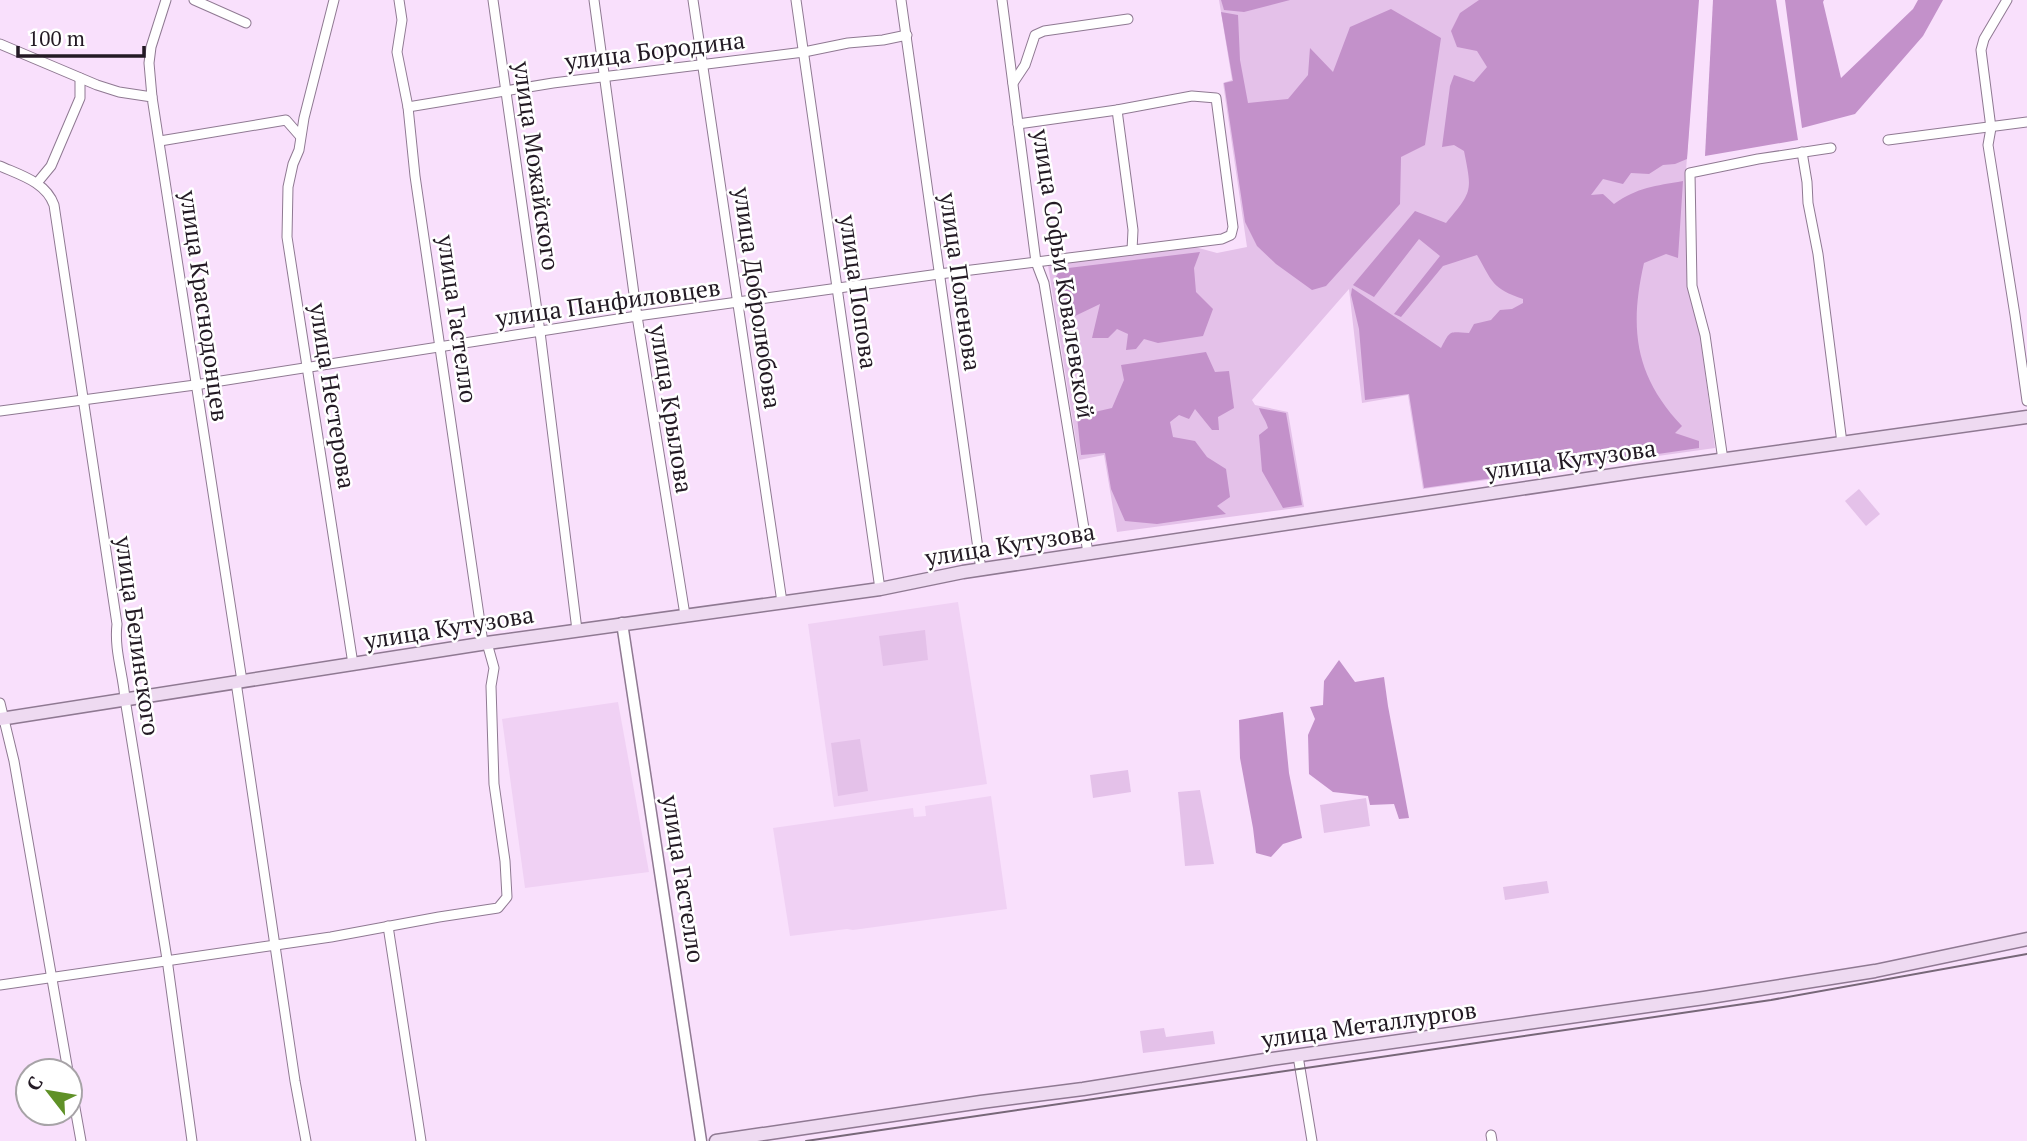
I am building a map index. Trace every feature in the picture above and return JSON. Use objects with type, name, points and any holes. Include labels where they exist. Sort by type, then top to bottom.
[{"type":"main road","name":"улица Кутузова","points":[[2,719],[485,643],[880,589],[1088,553],[2027,417]]},
{"type":"main road","name":"улица Металлургов","points":[[716,1141],[1729,995],[1875,971],[2027,939]]},
{"type":"street","name":"улица Краснодонцев","points":[[166,0],[151,47],[149,63],[152,97],[239,681],[295,1081],[306,1141]]},
{"type":"street","points":[[194,0],[246,23]]},
{"type":"street","name":"улица Нестерова","points":[[334,0],[288,187],[287,237],[353,664]]},
{"type":"street","name":"улица Гастелло","points":[[388,926],[498,908],[507,897],[494,783],[491,686],[494,668],[485,643],[415,176],[408,107],[397,52],[402,20],[399,0]]},
{"type":"street","name":"улица Можайского","points":[[493,0],[540,332],[577,630]]},
{"type":"street","name":"улица Крылова","points":[[594,0],[637,316],[685,615]]},
{"type":"street","name":"улица Добролюбова","points":[[693,0],[782,602]]},
{"type":"street","name":"улица Попова","points":[[796,0],[880,589]]},
{"type":"street","name":"улица Поленова","points":[[901,0],[981,570]]},
{"type":"street","name":"улица Софьи Ковалевской","points":[[1002,0],[1036,262],[1044,284],[1088,553]]},
{"type":"street","points":[[2007,0],[1984,39],[1981,50],[1991,128],[1988,145],[2027,401]]},
{"type":"street","points":[[1013,83],[1025,65],[1035,35],[1044,31],[1128,19]]},
{"type":"street","name":"улица Бородина","points":[[408,107],[606,76],[804,52],[907,35]]},
{"type":"street","points":[[0,44],[119,92],[152,97]]},
{"type":"street","points":[[0,166],[37,183],[51,166],[80,98],[80,78]]},
{"type":"street","name":"улица Панфиловцев","points":[[0,411],[195,385],[637,316],[939,274],[1223,239],[1230,235],[1233,227],[1216,98],[1192,96],[1117,110]]},
{"type":"street","points":[[1018,124],[1117,110],[1133,230],[1132,250]]},
{"type":"street","points":[[160,141],[286,120],[300,136]]},
{"type":"street","points":[[1888,141],[2027,122]]},
{"type":"street","points":[[1723,460],[1704,335],[1692,286],[1690,173],[1831,148]]},
{"type":"street","points":[[1802,152],[1842,443]]},
{"type":"street","name":"улица Белинского","points":[[37,183],[52,198],[54,205],[114,601],[116,651],[123,674],[192,1141]]},
{"type":"street","name":"улица Гастелло","points":[[622,623],[701,1141]]},
{"type":"street","points":[[0,703],[13,761],[66,1057]]},
{"type":"street","points":[[0,985],[388,926],[421,1141]]},
{"type":"street","points":[[1298,1056],[1312,1141]]},
{"type":"shaded area","points":[[1219,0],[1698,0],[1686,171],[1689,290],[1700,333],[1715,448],[1423,489],[1408,395],[1362,403],[1349,289],[1252,400],[1255,405],[1288,412],[1304,507],[1117,532],[1104,455],[1079,460],[1048,265],[1195,247],[1217,253],[1247,247],[1223,83],[1232,80]]},
{"type":"shaded area","points":[[1221,0],[1290,0],[1244,12],[1224,10]]},
{"type":"shaded area","points":[[1479,0],[1699,0],[1687,159],[1663,165],[1649,174],[1631,173],[1623,184],[1603,179],[1591,195],[1603,194],[1614,204],[1639,191],[1683,181],[1678,258],[1666,254],[1644,263],[1639,287],[1637,330],[1645,370],[1654,389],[1682,426],[1675,433],[1699,441],[1699,448],[1424,488],[1409,394],[1365,400],[1359,329],[1351,295],[1352,288],[1441,348],[1451,333],[1469,333],[1474,324],[1491,320],[1500,310],[1512,309],[1523,303],[1523,299],[1494,283],[1477,255],[1443,266],[1401,317],[1394,314],[1440,256],[1419,239],[1374,297],[1353,285],[1415,211],[1446,223],[1466,197],[1469,183],[1464,151],[1454,145],[1442,147],[1450,86],[1454,75],[1474,82],[1487,67],[1477,51],[1457,47],[1451,31],[1460,13]]},
{"type":"shaded area","points":[[1713,0],[1776,0],[1798,140],[1705,156]]},
{"type":"shaded area","points":[[1785,0],[1824,0],[1841,78],[1913,9],[1918,0],[1943,0],[1923,36],[1855,114],[1802,128]]},
{"type":"shaded area","points":[[1391,9],[1441,38],[1425,145],[1401,157],[1400,204],[1326,286],[1312,290],[1276,264],[1257,246],[1245,222],[1224,83],[1233,81],[1221,12],[1238,15],[1240,60],[1248,103],[1288,99],[1308,75],[1310,48],[1333,72],[1350,27]]},
{"type":"shaded area","points":[[1200,252],[1194,268],[1196,292],[1213,309],[1203,336],[1158,343],[1144,339],[1136,349],[1126,350],[1128,334],[1117,329],[1108,338],[1092,338],[1100,304],[1075,316],[1053,283],[1060,269]]},
{"type":"shaded area","points":[[1206,352],[1215,372],[1229,371],[1234,408],[1218,417],[1219,430],[1212,430],[1195,409],[1189,419],[1179,415],[1170,422],[1173,437],[1195,441],[1207,457],[1226,469],[1230,497],[1217,506],[1226,514],[1157,524],[1125,521],[1111,489],[1105,453],[1081,455],[1077,416],[1112,408],[1124,380],[1121,365]]},
{"type":"shaded area","points":[[1259,408],[1286,413],[1302,505],[1283,508],[1262,471],[1259,435],[1268,428]]},
{"type":"shaded area","points":[[1859,489],[1880,514],[1866,526],[1845,501]]},
{"type":"shaded area","points":[[958,602],[987,784],[834,807],[808,624]]},
{"type":"shaded area","points":[[925,630],[928,660],[883,666],[879,636]]},
{"type":"shaded area","points":[[1339,660],[1355,682],[1384,677],[1409,818],[1399,819],[1394,804],[1370,805],[1368,796],[1333,792],[1309,774],[1308,735],[1315,719],[1310,707],[1323,705],[1324,681]]},
{"type":"shaded area","points":[[618,702],[649,872],[525,888],[502,719]]},
{"type":"shaded area","points":[[1283,712],[1289,773],[1302,838],[1283,844],[1271,857],[1256,853],[1240,758],[1239,720]]},
{"type":"shaded area","points":[[860,739],[868,791],[838,796],[831,743]]},
{"type":"shaded area","points":[[1128,770],[1131,792],[1093,798],[1090,775]]},
{"type":"shaded area","points":[[1200,790],[1214,864],[1185,866],[1178,792]]},
{"type":"shaded area","points":[[991,796],[1007,909],[790,936],[773,828],[913,808],[914,817],[926,816],[925,806]]},
{"type":"shaded area","points":[[1366,798],[1370,826],[1324,833],[1320,805]]},
{"type":"shaded area","points":[[1547,881],[1549,893],[1505,900],[1503,887]]},
{"type":"shaded area","points":[[1164,1028],[1166,1037],[1213,1031],[1215,1044],[1143,1053],[1140,1031]]},
{"type":"tram line","points":[[806,1141],[1771,1000],[2027,954]]}]
